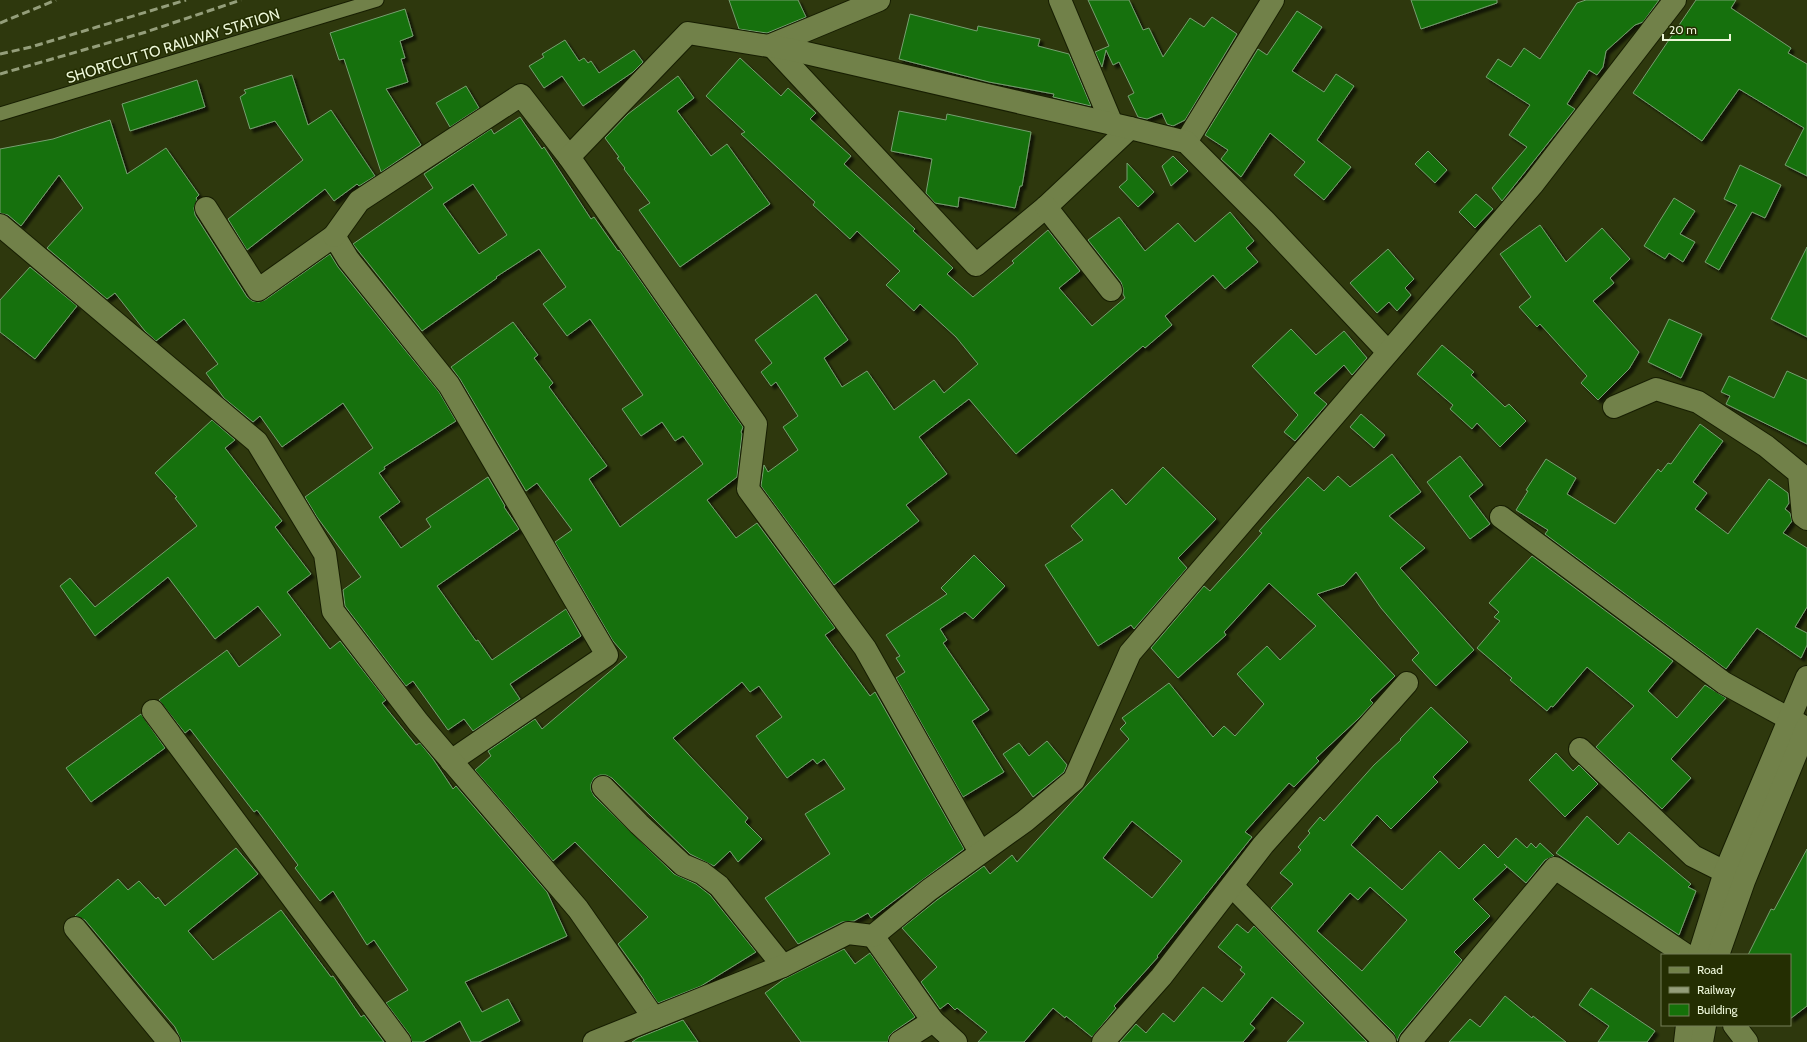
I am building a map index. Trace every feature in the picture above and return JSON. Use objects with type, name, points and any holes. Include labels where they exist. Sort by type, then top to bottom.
[{"type":"street","points":[[771,45],[879,0]]},
{"type":"street","points":[[1060,0],[1121,126]]},
{"type":"street","points":[[1186,142],[1273,0]]},
{"type":"street","points":[[594,1042],[783,966],[848,933],[874,936],[980,852],[1025,821],[1074,780],[1130,652],[1533,184],[1675,0]]},
{"type":"street","points":[[568,157],[688,33],[771,45],[1121,126],[1186,142],[1265,221],[1388,352]]},
{"type":"street","points":[[771,45],[976,265],[1046,207],[1121,126]]},
{"type":"street","points":[[206,208],[258,290],[334,236],[359,201],[521,95],[568,157],[756,424],[748,489],[865,648],[980,852]]},
{"type":"street","points":[[1046,207],[1111,290]]},
{"type":"street","points":[[0,226],[257,442],[325,554],[333,611],[418,722],[578,909],[654,1018]]},
{"type":"street","points":[[334,236],[348,259],[449,385],[606,655],[451,761]]},
{"type":"street","points":[[1614,407],[1656,388],[1698,402],[1766,446],[1799,473],[1803,516],[1807,519]]},
{"type":"street","points":[[1501,517],[1724,683],[1801,725]]},
{"type":"street","points":[[1699,954],[1735,877],[1801,725],[1807,678]]},
{"type":"street","points":[[1102,1042],[1162,977],[1263,846],[1407,683]]},
{"type":"street","points":[[153,711],[400,1042]]},
{"type":"street","points":[[1580,750],[1693,856],[1735,877]]},
{"type":"street","points":[[603,786],[639,824],[683,865],[702,873],[718,886],[783,966]]},
{"type":"street","points":[[1410,1042],[1555,868],[1684,954]]},
{"type":"street","points":[[1718,954],[1735,877]]},
{"type":"street","points":[[1232,886],[1385,1042]]},
{"type":"street","points":[[75,928],[169,1042]]},
{"type":"street","points":[[874,936],[933,1021],[956,1042]]},
{"type":"street","points":[[900,1042],[933,1021]]},
{"type":"street","points":[[1685,1042],[1687,1026]]},
{"type":"street","points":[[1702,1042],[1704,1026]]},
{"type":"street","points":[[1735,1026],[1747,1042]]},
{"type":"lane","name":"SHORTCUT TO RAILWAY STATION","points":[[0,114],[377,0]]},
{"type":"building","points":[[729,0],[798,0],[806,17],[767,33],[739,29]]},
{"type":"building","points":[[1088,0],[1129,0],[1143,30],[1149,28],[1163,57],[1190,18],[1204,27],[1212,17],[1237,34],[1185,120],[1173,126],[1167,124],[1162,113],[1147,119],[1138,117],[1128,96],[1134,93],[1119,62],[1113,65],[1106,50],[1102,67],[1095,52],[1109,46]]},
{"type":"building","points":[[1411,0],[1497,0],[1497,3],[1421,29]]},
{"type":"building","points":[[1586,0],[1659,0],[1643,22],[1635,25],[1606,51],[1603,67],[1597,75],[1589,70],[1567,104],[1575,109],[1502,201],[1492,188],[1527,147],[1509,135],[1530,105],[1486,77],[1498,59],[1511,67],[1524,48],[1540,59],[1577,3]]},
{"type":"building","points":[[1696,0],[1736,0],[1731,8],[1791,48],[1788,53],[1807,64],[1807,176],[1785,165],[1804,128],[1739,89],[1702,141],[1633,93]]},
{"type":"building","points":[[405,9],[413,36],[400,41],[405,58],[401,59],[408,82],[386,89],[421,145],[381,172],[344,59],[339,60],[330,33]]},
{"type":"building","points":[[1297,11],[1322,27],[1292,71],[1324,92],[1336,74],[1354,86],[1317,140],[1351,167],[1324,200],[1294,175],[1305,162],[1270,133],[1241,177],[1221,159],[1228,150],[1205,135],[1258,49],[1267,55]]},
{"type":"building","points":[[910,14],[977,31],[978,26],[1040,39],[1038,46],[1069,54],[1091,106],[1053,97],[1054,94],[989,82],[899,59]]},
{"type":"building","points":[[565,40],[579,61],[584,58],[588,63],[591,61],[599,73],[634,50],[643,62],[633,72],[583,106],[562,76],[544,88],[529,66],[544,57],[542,54]]},
{"type":"building","points":[[740,58],[781,96],[788,88],[816,113],[810,119],[851,156],[844,164],[915,229],[913,231],[953,268],[947,274],[973,297],[1014,263],[1012,261],[1048,230],[1080,271],[1059,288],[1092,326],[1125,298],[1121,282],[1088,240],[1119,217],[1145,251],[1178,223],[1195,242],[1230,212],[1254,241],[1246,248],[1258,262],[1225,289],[1213,275],[1165,316],[1172,325],[1145,348],[1143,346],[1016,454],[969,399],[919,437],[947,474],[906,505],[919,521],[834,585],[761,486],[764,465],[768,472],[798,450],[783,427],[798,416],[776,382],[771,386],[761,372],[772,363],[755,340],[816,294],[848,340],[824,358],[842,387],[867,371],[894,410],[934,380],[944,393],[978,364],[956,337],[920,304],[914,311],[886,285],[900,271],[857,231],[850,239],[813,205],[815,202],[741,134],[745,132],[706,96]]},
{"type":"building","points":[[292,75],[308,125],[331,110],[375,176],[359,186],[357,184],[334,201],[325,189],[247,250],[228,219],[303,160],[275,121],[250,129],[240,97],[246,93],[244,90]]},
{"type":"building","points":[[678,76],[694,98],[677,111],[711,156],[727,144],[770,204],[680,267],[639,210],[650,203],[624,169],[625,168],[617,158],[619,157],[605,138],[628,114]]},
{"type":"building","points":[[197,80],[205,107],[130,131],[122,104]]},
{"type":"building","points":[[466,86],[479,108],[450,127],[436,103]]},
{"type":"building","points":[[899,111],[946,120],[947,114],[1031,132],[1022,186],[1020,186],[1015,208],[959,197],[958,207],[935,203],[926,193],[932,159],[891,151]]},
{"type":"building","points":[[520,117],[542,149],[544,147],[591,219],[594,217],[618,251],[619,250],[743,427],[741,432],[737,477],[707,500],[736,538],[757,523],[835,628],[825,635],[870,696],[875,692],[964,849],[871,918],[868,913],[854,921],[842,922],[798,944],[765,898],[830,854],[805,814],[845,789],[824,759],[817,764],[813,759],[787,778],[756,736],[782,717],[759,686],[750,692],[742,682],[673,738],[748,818],[745,822],[762,839],[738,862],[730,851],[714,866],[690,854],[612,778],[606,775],[600,775],[594,778],[591,784],[591,790],[594,796],[674,874],[696,884],[710,895],[756,952],[701,986],[658,1003],[644,980],[618,944],[648,917],[575,842],[553,861],[475,770],[491,756],[488,751],[535,719],[542,729],[627,657],[613,641],[555,542],[572,530],[537,483],[526,491],[460,379],[451,367],[513,322],[538,355],[534,358],[553,383],[549,387],[607,466],[589,479],[620,527],[703,464],[683,436],[675,441],[662,422],[641,436],[622,409],[643,395],[590,319],[567,336],[543,304],[566,287],[539,249],[496,277],[497,278],[422,331],[353,244],[433,188],[424,174],[491,129],[494,134]],"holes":[[[473,184],[507,235],[479,254],[443,204]]]},
{"type":"building","points":[[110,120],[127,174],[166,148],[199,195],[196,198],[197,200],[194,208],[195,215],[247,297],[252,301],[259,302],[265,300],[330,254],[338,267],[439,392],[456,421],[384,467],[385,469],[379,473],[400,502],[379,517],[401,548],[431,527],[426,519],[488,477],[505,506],[504,507],[519,529],[437,586],[476,641],[478,640],[492,660],[566,609],[581,636],[510,684],[520,699],[473,731],[464,719],[448,730],[413,681],[406,686],[345,606],[343,590],[361,577],[317,517],[305,497],[373,448],[343,403],[282,447],[260,416],[253,422],[224,398],[206,373],[218,364],[184,319],[156,341],[145,331],[115,293],[107,299],[47,248],[83,208],[59,175],[21,226],[8,215],[0,213],[0,149],[53,139]]},
{"type":"building","points":[[1428,151],[1447,170],[1435,183],[1415,164]]},
{"type":"building","points":[[1173,156],[1188,171],[1171,186],[1162,166]]},
{"type":"building","points":[[1127,163],[1154,192],[1138,207],[1119,187],[1127,180]]},
{"type":"building","points":[[1740,165],[1781,185],[1765,218],[1752,212],[1719,270],[1705,262],[1737,205],[1724,199]]},
{"type":"building","points":[[1476,194],[1493,209],[1475,228],[1459,212]]},
{"type":"building","points":[[1674,198],[1695,211],[1680,234],[1695,242],[1683,262],[1669,253],[1665,259],[1644,246]]},
{"type":"building","points":[[1540,225],[1566,262],[1602,228],[1630,259],[1610,278],[1614,283],[1593,301],[1639,352],[1629,369],[1598,400],[1581,383],[1587,376],[1540,324],[1537,327],[1519,307],[1531,297],[1500,254]]},
{"type":"building","points":[[1807,247],[1807,337],[1771,319]]},
{"type":"building","points":[[1388,249],[1414,279],[1405,288],[1411,295],[1397,311],[1389,302],[1377,313],[1350,283]]},
{"type":"building","points":[[30,267],[77,306],[35,359],[0,332],[0,300]]},
{"type":"building","points":[[1669,319],[1702,334],[1681,378],[1648,362]]},
{"type":"building","points":[[1291,329],[1316,355],[1344,331],[1367,358],[1352,375],[1344,365],[1314,393],[1327,404],[1295,441],[1284,432],[1298,415],[1252,366]]},
{"type":"building","points":[[1442,345],[1474,372],[1471,375],[1505,407],[1509,404],[1526,421],[1500,447],[1477,423],[1472,429],[1450,409],[1453,405],[1417,374]]},
{"type":"building","points":[[1787,371],[1807,380],[1807,444],[1726,404],[1730,396],[1721,392],[1729,376],[1774,398]]},
{"type":"building","points":[[1361,414],[1385,435],[1374,448],[1350,427]]},
{"type":"building","points":[[212,420],[235,440],[225,448],[282,521],[275,527],[311,574],[287,592],[330,649],[340,641],[386,700],[382,703],[416,745],[420,743],[433,759],[453,789],[456,786],[547,892],[567,936],[465,982],[482,1012],[508,999],[520,1021],[479,1042],[471,1042],[460,1021],[423,1042],[412,1042],[410,1035],[386,1003],[408,990],[374,940],[367,945],[333,891],[320,901],[295,868],[298,865],[257,810],[254,812],[190,729],[185,733],[159,700],[227,650],[239,667],[281,635],[258,606],[215,639],[168,577],[95,636],[60,586],[70,578],[95,607],[197,526],[175,498],[177,497],[155,473]]},
{"type":"building","points":[[1700,424],[1723,441],[1693,482],[1707,493],[1695,509],[1728,534],[1769,479],[1788,493],[1789,503],[1785,509],[1790,513],[1792,521],[1783,533],[1807,548],[1807,607],[1795,627],[1807,633],[1807,645],[1801,658],[1757,628],[1726,669],[1545,534],[1548,530],[1516,510],[1528,491],[1526,490],[1546,459],[1576,478],[1567,494],[1615,524],[1658,469],[1661,472],[1668,463],[1671,464]]},
{"type":"building","points":[[1392,454],[1421,492],[1389,516],[1425,548],[1400,568],[1474,650],[1436,686],[1412,660],[1419,653],[1381,608],[1356,572],[1344,585],[1317,594],[1395,676],[1370,700],[1373,703],[1358,719],[1316,758],[1319,761],[1294,787],[1289,783],[1245,832],[1252,837],[1157,956],[1158,957],[1114,1006],[1116,1008],[1092,1037],[1066,1016],[1065,1018],[1053,1008],[1024,1042],[978,1042],[987,1032],[957,1008],[955,1010],[948,1003],[940,1009],[921,982],[937,967],[902,928],[937,900],[984,866],[990,874],[1012,855],[1017,862],[1129,739],[1120,729],[1126,723],[1122,718],[1169,683],[1213,737],[1224,726],[1235,736],[1264,704],[1237,674],[1267,646],[1280,660],[1316,626],[1269,583],[1224,632],[1226,635],[1178,678],[1151,648],[1204,586],[1210,591],[1262,533],[1259,531],[1308,477],[1324,491],[1338,476],[1350,487]],"holes":[[[1132,821],[1182,861],[1152,898],[1103,858]]]},
{"type":"building","points":[[1460,456],[1483,485],[1469,496],[1490,524],[1470,539],[1427,482]]},
{"type":"building","points":[[1163,467],[1216,519],[1178,558],[1187,568],[1134,629],[1131,625],[1098,646],[1045,565],[1083,540],[1071,526],[1112,489],[1126,505]]},
{"type":"building","points":[[974,555],[1005,586],[973,619],[965,612],[940,629],[947,640],[943,643],[989,710],[972,721],[1004,772],[963,797],[896,678],[905,672],[896,658],[900,656],[886,635],[947,594],[941,588]]},
{"type":"building","points":[[1532,556],[1673,661],[1648,691],[1677,718],[1705,685],[1726,698],[1671,759],[1691,778],[1662,809],[1596,747],[1634,706],[1587,667],[1553,707],[1551,706],[1547,711],[1510,680],[1512,678],[1477,648],[1500,621],[1494,617],[1499,612],[1489,603]]},
{"type":"building","points":[[1431,707],[1468,742],[1433,777],[1438,782],[1391,829],[1377,815],[1351,845],[1402,890],[1440,851],[1459,869],[1484,844],[1498,858],[1516,838],[1527,848],[1531,843],[1536,848],[1540,843],[1554,856],[1545,860],[1526,883],[1504,864],[1507,867],[1473,899],[1490,916],[1454,952],[1462,960],[1400,1034],[1397,1041],[1394,1033],[1271,908],[1293,884],[1280,873],[1301,850],[1298,847],[1310,833],[1308,831],[1320,817],[1324,821],[1374,765],[1401,740],[1400,739]],"holes":[[[1370,887],[1407,920],[1362,971],[1317,931],[1350,893],[1358,900]]]},
{"type":"building","points":[[141,714],[165,748],[91,802],[66,768]]},
{"type":"building","points":[[1047,741],[1067,765],[1064,772],[1033,797],[1003,754],[1019,743],[1029,756]]},
{"type":"building","points":[[1556,753],[1573,771],[1579,765],[1598,784],[1565,817],[1529,780]]},
{"type":"building","points":[[1587,816],[1618,845],[1629,832],[1691,884],[1688,887],[1696,891],[1679,935],[1556,853]]},
{"type":"building","points":[[236,848],[258,874],[188,931],[213,960],[281,910],[331,977],[333,976],[361,1017],[364,1015],[384,1042],[182,1042],[175,1027],[85,920],[75,916],[118,879],[128,890],[139,881],[156,899],[158,897],[165,906]]},
{"type":"building","points":[[1807,849],[1807,1006],[1791,1018],[1791,954],[1748,954],[1771,909],[1774,910]]},
{"type":"building","points":[[1237,924],[1248,933],[1254,926],[1367,1042],[1287,1042],[1304,1023],[1272,997],[1250,1024],[1255,1028],[1243,1042],[1120,1042],[1136,1024],[1146,1033],[1163,1013],[1174,1022],[1203,987],[1222,1002],[1245,974],[1240,970],[1242,967],[1218,947]]},
{"type":"building","points":[[844,949],[855,964],[870,953],[915,1017],[893,1032],[889,1036],[888,1042],[801,1042],[765,993],[784,979]]},
{"type":"building","points":[[1591,988],[1655,1031],[1647,1042],[1598,1042],[1609,1026],[1579,1005]]},
{"type":"building","points":[[1505,996],[1532,1018],[1533,1016],[1566,1042],[1449,1042],[1470,1019],[1480,1027]]},
{"type":"building","points":[[683,1020],[698,1042],[632,1042],[638,1038]]},
{"type":"railway","points":[[0,23],[56,0]]},
{"type":"railway","points":[[0,54],[31,47],[186,0]]},
{"type":"railway","points":[[0,74],[146,32],[241,0]]}]
